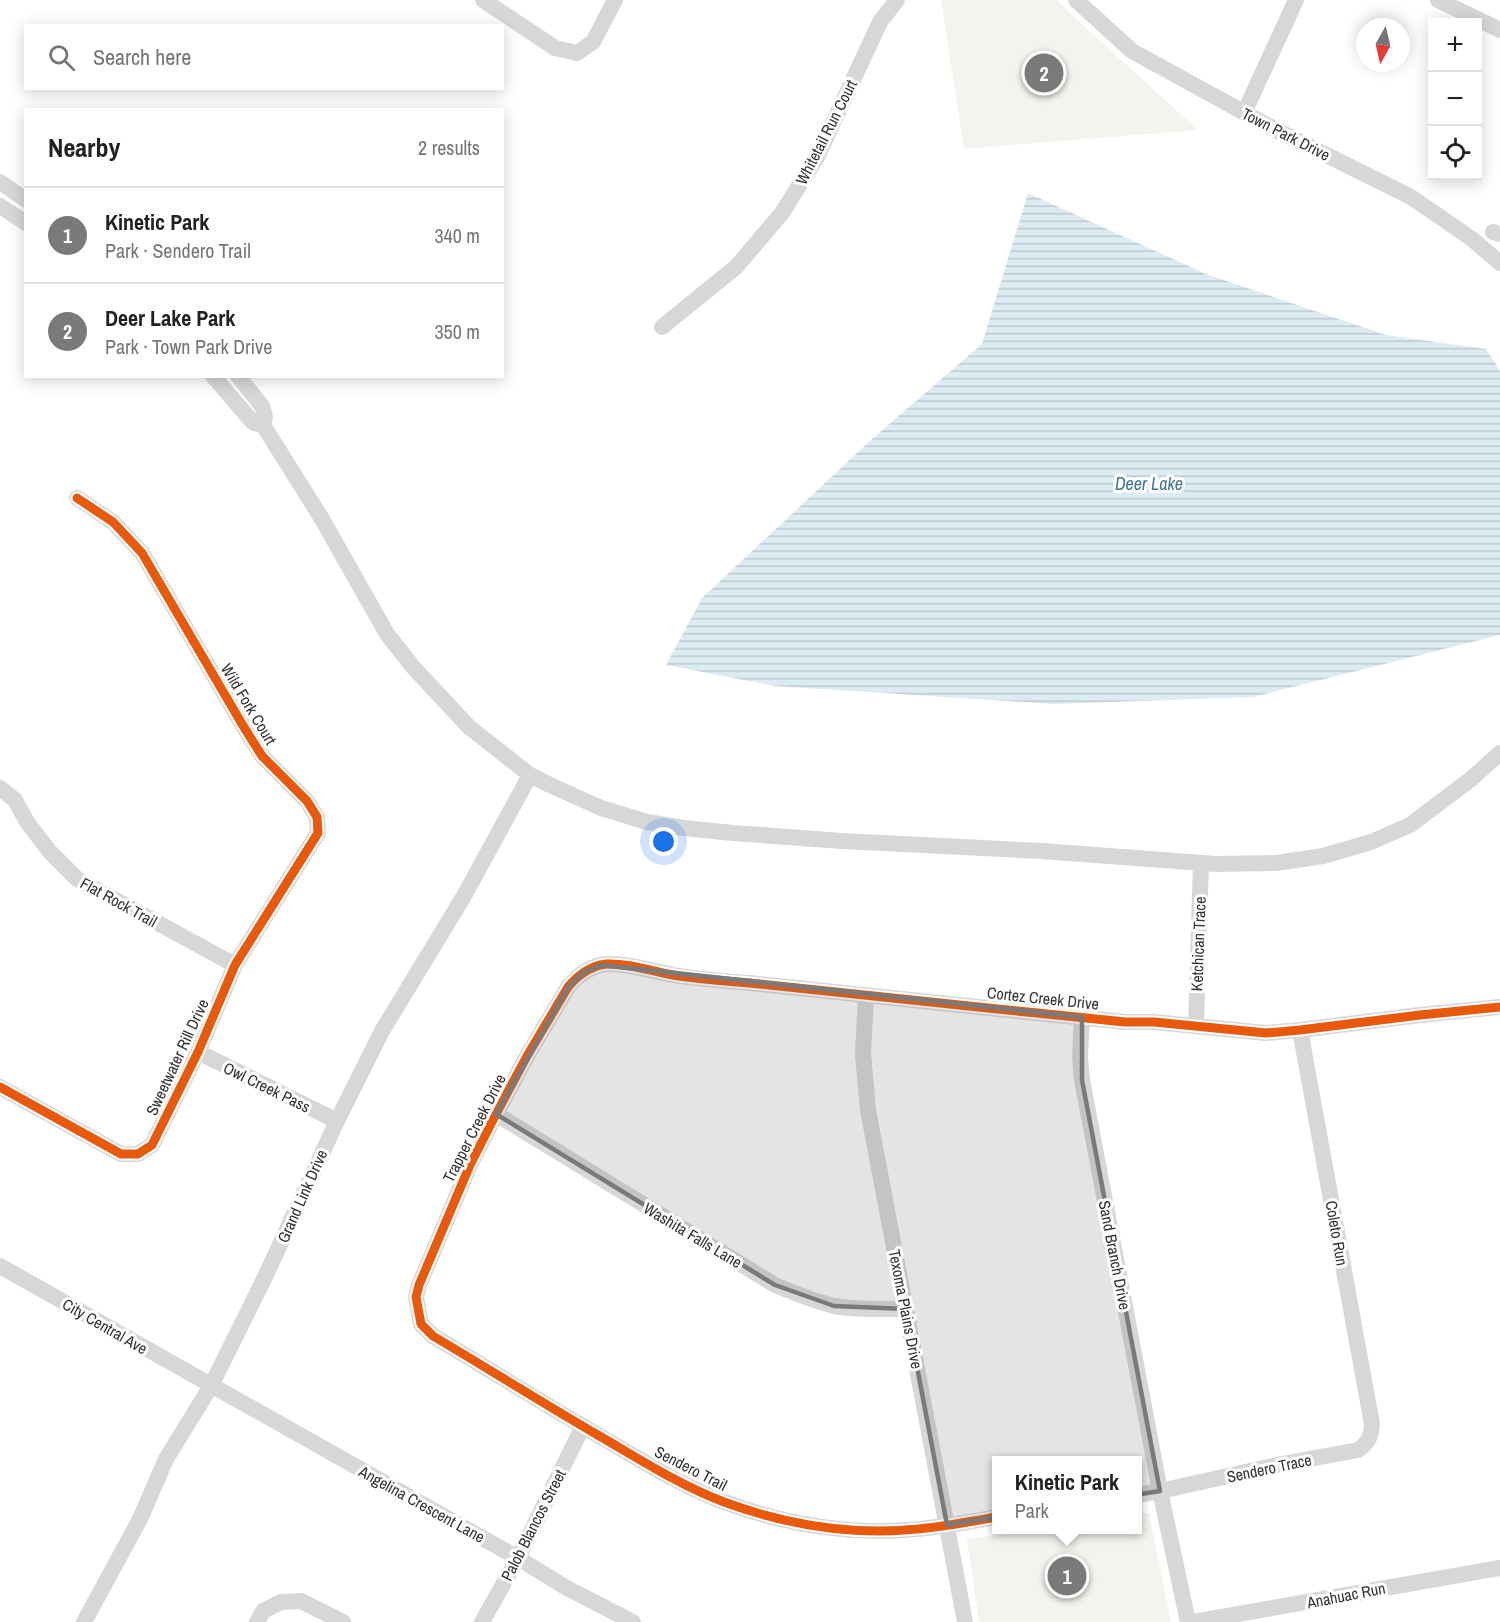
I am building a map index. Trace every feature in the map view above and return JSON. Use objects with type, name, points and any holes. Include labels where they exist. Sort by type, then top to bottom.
[{"type":"street","points":[[483,0],[555,48],[577,53],[593,42],[615,0]]},
{"type":"street","name":"Whitetail Run Court","points":[[662,327],[736,267],[782,213],[817,157],[880,22],[897,0]]},
{"type":"street","name":"Town Park Drive","points":[[1076,0],[1132,51],[1286,135],[1412,197],[1472,239],[1500,263]]},
{"type":"street","points":[[1244,113],[1296,0]]},
{"type":"street","points":[[1438,0],[1500,30]]},
{"type":"street","points":[[0,182],[24,199]]},
{"type":"street","points":[[0,206],[24,222]]},
{"type":"street","points":[[215,378],[254,423],[263,425]]},
{"type":"street","points":[[240,378],[262,406],[265,416],[263,425],[322,519],[387,634],[413,667],[469,727],[530,775],[601,808],[647,822],[684,828],[842,841],[1042,851],[1201,863],[1276,863],[1323,856],[1371,842],[1410,825],[1471,779],[1500,753]]},
{"type":"street","name":"Wild Fork Court","points":[[77,498],[113,522],[142,553],[262,756],[307,801],[317,818],[318,833],[235,965]]},
{"type":"street","name":"Grand Link Drive","points":[[84,1622],[140,1519],[166,1460],[211,1386],[382,1031],[464,896],[530,775]]},
{"type":"street","name":"Flat Rock Trail","points":[[0,788],[15,800],[27,822],[50,852],[77,879],[235,965]]},
{"type":"street","name":"Ketchican Trace","points":[[1196,1026],[1201,863]]},
{"type":"street","name":"Cortez Creek Drive","points":[[584,972],[601,965],[620,964],[674,975],[1125,1022],[1266,1033],[1500,1007]]},
{"type":"street","name":"Sweetwater Rill Drive","points":[[0,1087],[121,1155],[138,1154],[152,1145],[198,1052],[235,965]]},
{"type":"street","name":"Trapper Creek Drive","points":[[418,1310],[416,1297],[419,1285],[471,1165],[496,1114],[568,987],[584,972]]},
{"type":"street","name":"Texoma Plains Drive","points":[[866,995],[863,1054],[868,1110],[965,1622]]},
{"type":"street","name":"Sand Branch Drive","points":[[1082,1017],[1080,1057],[1082,1080],[1160,1491],[1191,1622]]},
{"type":"street","name":"Coleto Run","points":[[1300,1030],[1372,1424],[1372,1436]]},
{"type":"street","name":"Owl Creek Pass","points":[[198,1052],[337,1121]]},
{"type":"street","name":"Washita Falls Lane","points":[[496,1114],[775,1285],[834,1306],[906,1309]]},
{"type":"street","name":"City Central Ave","points":[[0,1266],[211,1386]]},
{"type":"street","name":"Sendero Trail","points":[[418,1310],[422,1324],[433,1336],[676,1480],[723,1502],[771,1517],[834,1528],[878,1531],[917,1529],[992,1519]]},
{"type":"street","name":"Angelina Crescent Lane","points":[[211,1386],[518,1558],[565,1587],[633,1622]]},
{"type":"street","name":"Palob Blancos Street","points":[[482,1622],[518,1558],[582,1426]]},
{"type":"street","name":"Sendero Trace","points":[[1160,1491],[1358,1450],[1372,1436]]},
{"type":"street","points":[[1142,1494],[1160,1491]]},
{"type":"street","name":"Anahuac Run","points":[[1191,1622],[1500,1568]]},
{"type":"street","points":[[257,1622],[263,1611],[281,1602],[301,1601],[343,1622]]},
{"type":"highlighted area","points":[[601,965],[1082,1017],[1082,1080],[1160,1491],[947,1525],[906,1309],[834,1306],[775,1285],[496,1114],[568,987],[584,972]]},
{"type":"shaded area","points":[[941,0],[1057,0],[1198,130],[964,149]]},
{"type":"shaded area","points":[[1149,1513],[1171,1622],[979,1622],[967,1539],[1003,1534],[1142,1534],[1142,1514]]},
{"type":"water","name":"Deer Lake","points":[[1028,193],[1206,274],[1386,335],[1486,349],[1500,371],[1500,635],[1253,697],[1054,704],[775,686],[666,665],[702,598],[872,439],[982,344]]},
{"type":"cycle path","points":[[0,1087],[121,1154],[138,1154],[152,1145],[198,1052],[235,965],[318,833],[317,817],[307,801],[262,756],[142,553],[113,522],[77,498]]},
{"type":"cycle path","points":[[992,1518],[953,1525],[894,1531],[840,1529],[781,1519],[724,1502],[691,1488],[643,1462],[433,1336],[421,1324],[416,1297],[419,1285],[470,1165],[527,1056],[568,987],[590,969],[600,965],[614,964],[701,979],[1125,1022],[1154,1022],[1266,1033],[1500,1007]]},
{"type":"place","name":"Deer Lake Park","points":[[1044,73]]},
{"type":"place","name":"Kinetic Park","points":[[1067,1576]]}]
